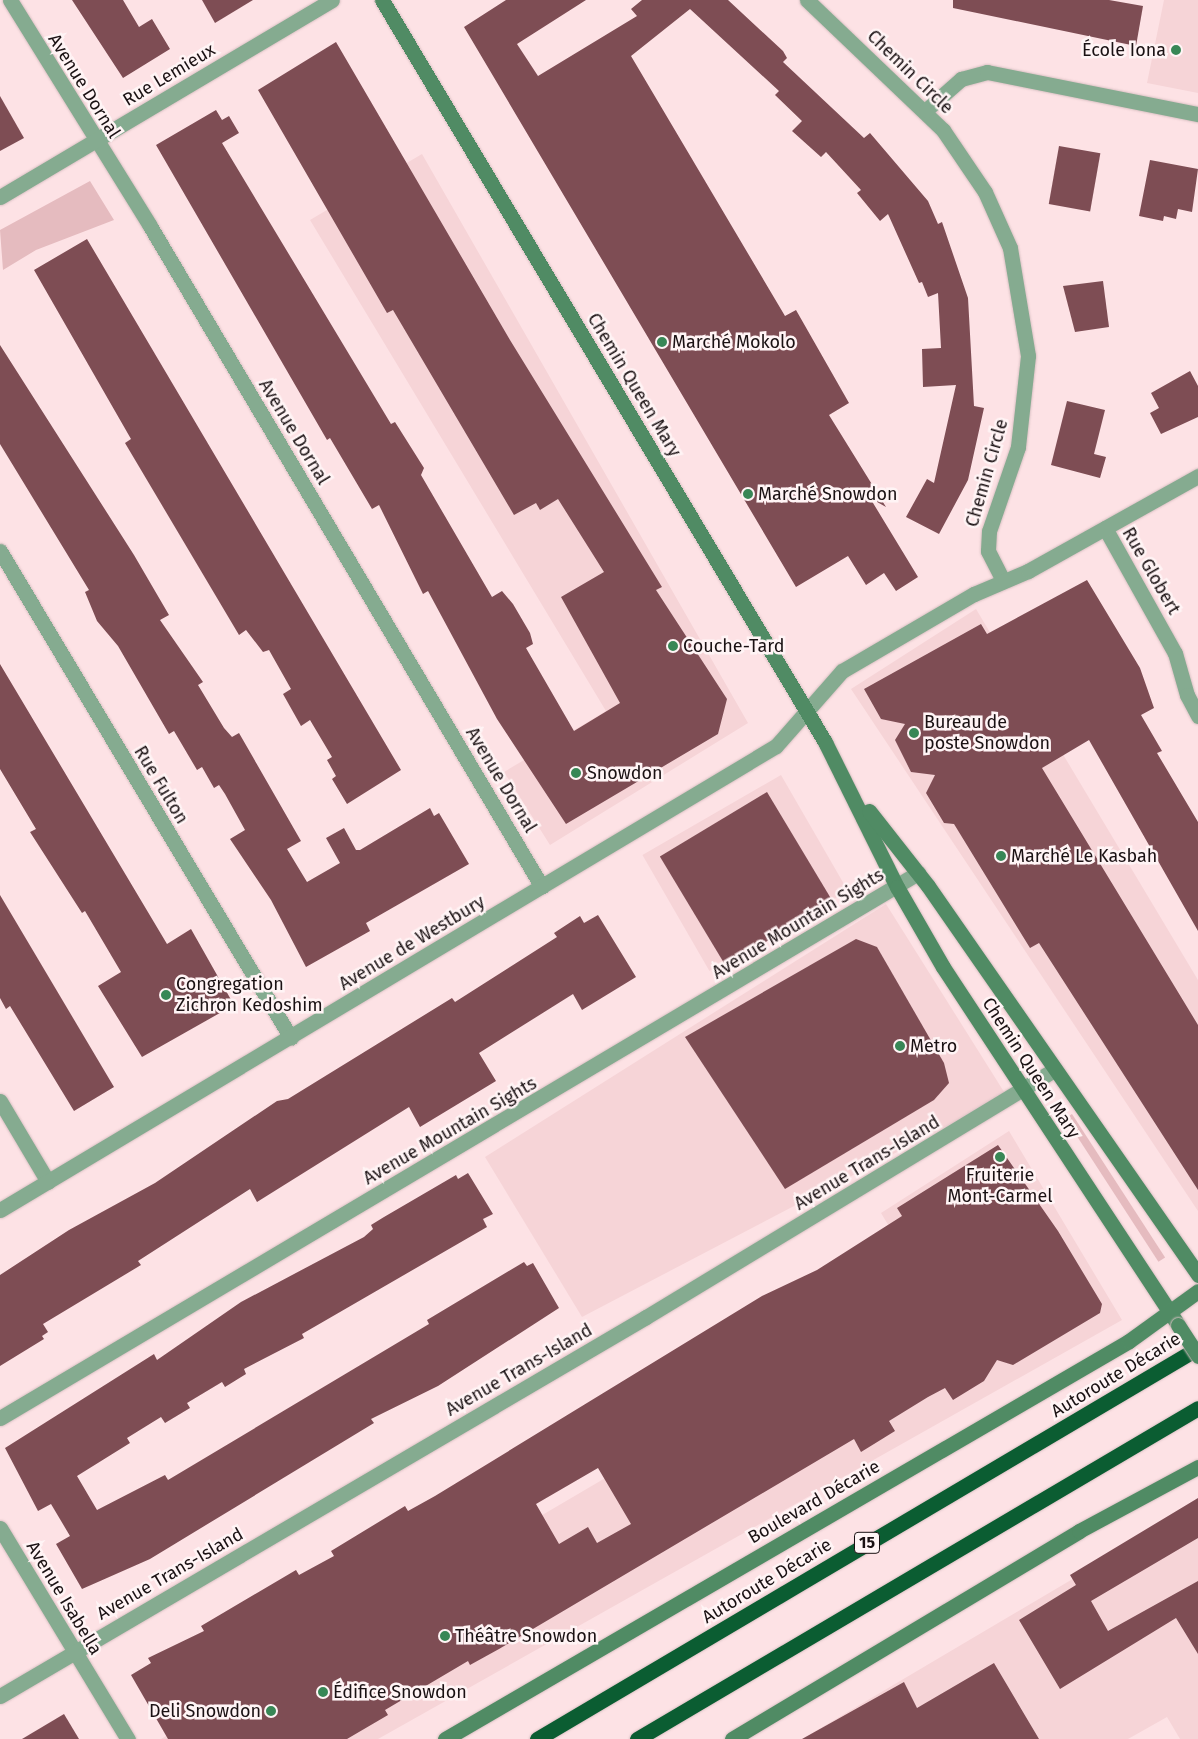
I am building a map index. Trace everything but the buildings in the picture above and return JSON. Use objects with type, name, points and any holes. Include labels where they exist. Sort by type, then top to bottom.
[{"type":"highway","name":"Autoroute Décarie","points":[[537,1739],[1198,1348]]},
{"type":"highway","points":[[637,1739],[1198,1408]]},
{"type":"street","name":"Avenue Dornal","points":[[10,0],[150,226],[542,887]]},
{"type":"street","name":"Rue Lemieux","points":[[0,197],[332,0]]},
{"type":"street","name":"Chemin Queen Mary","points":[[382,0],[852,790],[897,887],[1023,1090],[1198,1356]]},
{"type":"street","name":"Chemin Circle","points":[[807,0],[926,110],[985,192],[1010,248],[1020,288],[1028,356],[1024,411],[1013,466],[987,542],[1003,580]]},
{"type":"street","points":[[926,110],[960,79],[987,72],[1198,114]]},
{"type":"street","points":[[806,711],[842,671],[1003,580],[1105,528],[1198,476]]},
{"type":"street","name":"Rue Globert","points":[[1105,528],[1172,647],[1198,716]]},
{"type":"street","name":"Rue Fulton","points":[[0,551],[291,1038]]},
{"type":"street","name":"Avenue de Westbury","points":[[0,1210],[291,1038],[776,746],[806,711]]},
{"type":"street","name":"Chemin Queen Mary","points":[[852,790],[918,873],[1198,1275]]},
{"type":"street","name":"Avenue Mountain Sights","points":[[0,1418],[918,873]]},
{"type":"street","name":"Avenue Trans-Island","points":[[0,1696],[1054,1070]]},
{"type":"street","points":[[0,1101],[48,1182]]},
{"type":"street","name":"Boulevard Décarie","points":[[445,1739],[1103,1356],[1198,1291]]},
{"type":"street","points":[[732,1739],[1079,1531],[1198,1467]]},
{"type":"street","name":"Avenue Isabella","points":[[0,1528],[128,1739]]},
{"type":"shaded area","name":"École Iona","points":[[1164,0],[1198,0],[1198,93],[1147,83]]},
{"type":"shaded area","points":[[422,154],[748,723],[550,845],[504,772],[606,711],[310,220]]},
{"type":"shaded area","points":[[90,181],[114,220],[36,250],[3,270],[0,230]]},
{"type":"shaded area","points":[[976,609],[1198,980],[1198,1211],[851,689]]},
{"type":"shaded area","points":[[781,775],[848,891],[709,971],[642,855]]},
{"type":"shaded area","points":[[886,904],[1006,1095],[582,1317],[485,1157]]},
{"type":"shaded area","points":[[1072,1114],[1165,1257],[1158,1262],[1065,1118]]},
{"type":"shaded area","points":[[1009,1131],[1122,1320],[378,1739],[161,1739],[927,1289],[881,1213]]},
{"type":"shaded area","points":[[1198,1505],[1198,1739],[1180,1739],[1167,1717],[1128,1739],[802,1739]]},
{"type":"place","name":"École Iona","points":[[1176,50]]},
{"type":"place","name":"Marché Mokolo","points":[[662,342]]},
{"type":"place","name":"Marché Snowdon","points":[[748,494]]},
{"type":"place","name":"Couche-Tard","points":[[673,646]]},
{"type":"place","name":"Bureau de poste Snowdon","points":[[914,733]]},
{"type":"place","name":"Snowdon","points":[[576,773]]},
{"type":"place","name":"Marché Le Kasbah","points":[[1001,856]]},
{"type":"place","name":"Congregation Zichron Kedoshim","points":[[166,995]]},
{"type":"place","name":"Metro","points":[[900,1046]]},
{"type":"place","name":"Fruiterie Mont-Carmel","points":[[1000,1157]]},
{"type":"place","name":"Théâtre Snowdon","points":[[445,1636]]},
{"type":"place","name":"Édifice Snowdon","points":[[323,1692]]},
{"type":"place","name":"Deli Snowdon","points":[[271,1711]]}]
